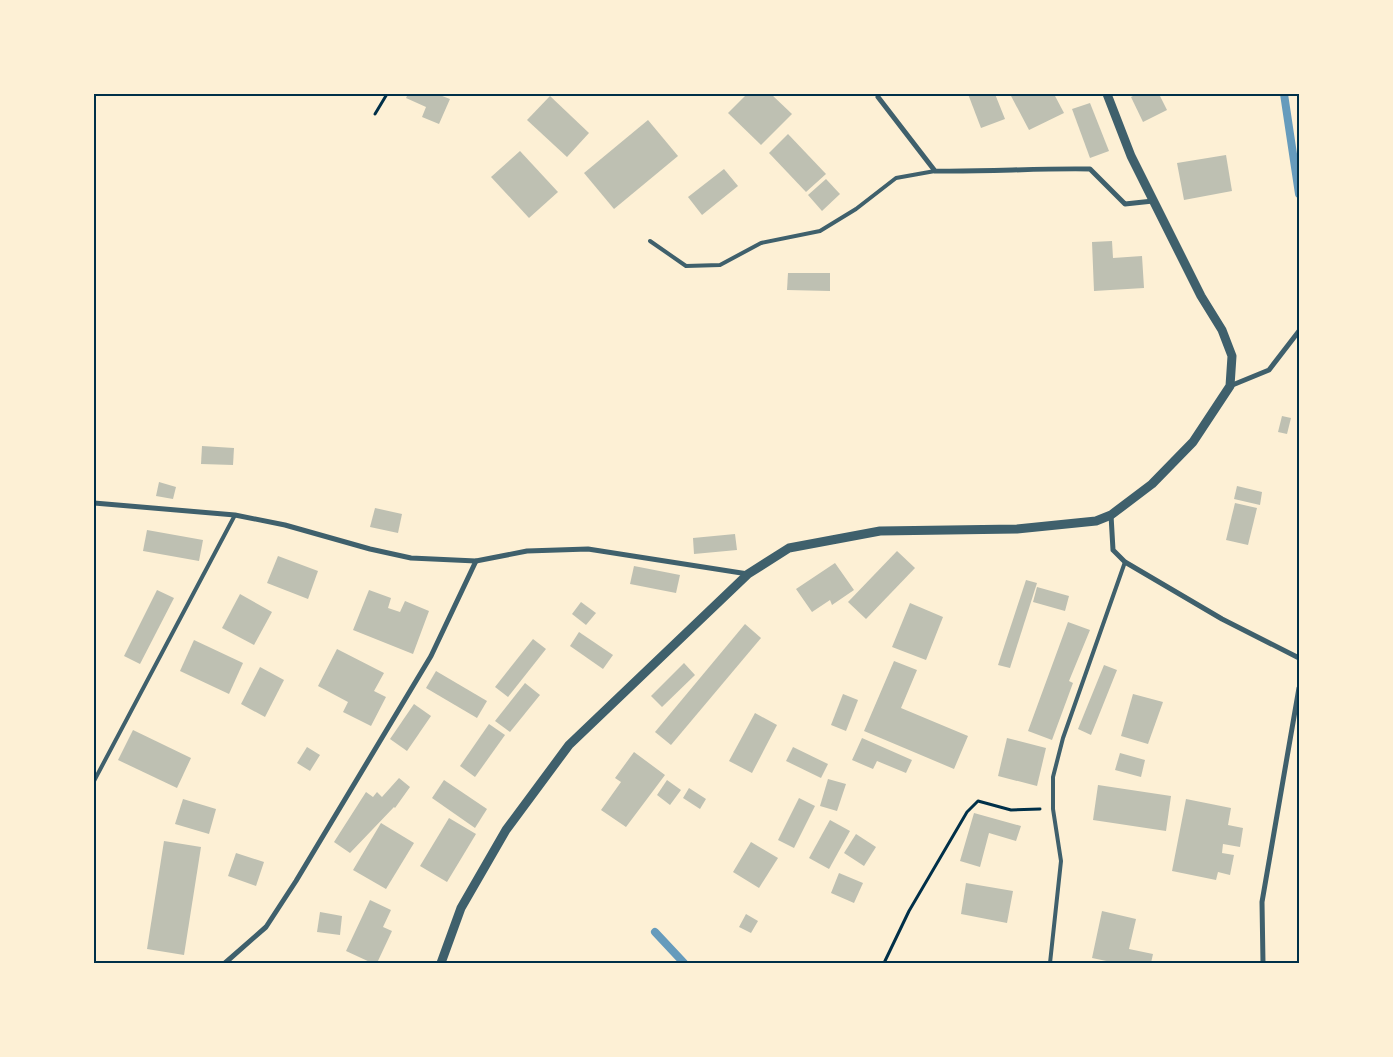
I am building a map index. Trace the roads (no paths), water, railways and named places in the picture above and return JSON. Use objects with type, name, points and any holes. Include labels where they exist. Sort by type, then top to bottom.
[{"type":"street","points":[[441,963],[461,908],[496,848],[569,745],[748,574],[788,548],[880,531],[1017,529],[1076,524],[1111,516],[1152,484],[1193,442],[1230,386],[1232,356],[1222,330],[1201,296],[1131,156],[1107,94]]},
{"type":"street","points":[[878,97],[935,171],[986,172],[1049,168],[1090,168],[1126,204],[1153,201]]},
{"type":"street","points":[[1230,386],[1270,370],[1299,332]]},
{"type":"street","points":[[94,503],[235,514],[284,524],[370,549],[411,558],[476,561],[527,551],[588,549],[748,574]]},
{"type":"street","points":[[1111,516],[1113,550],[1125,562],[1222,619],[1299,658]]},
{"type":"street","points":[[225,963],[266,927],[296,881],[431,656],[476,561]]},
{"type":"street","points":[[1262,963],[1262,902],[1299,688]]},
{"type":"lane","points":[[650,241],[686,266],[720,265],[761,243],[820,231],[856,210],[896,178],[935,171]]},
{"type":"lane","points":[[94,781],[235,514]]},
{"type":"lane","points":[[1050,963],[1061,861],[1053,809],[1053,777],[1062,738],[1125,562]]},
{"type":"waterway","points":[[1284,94],[1299,194]]},
{"type":"waterway","points":[[655,932],[684,963]]}]
